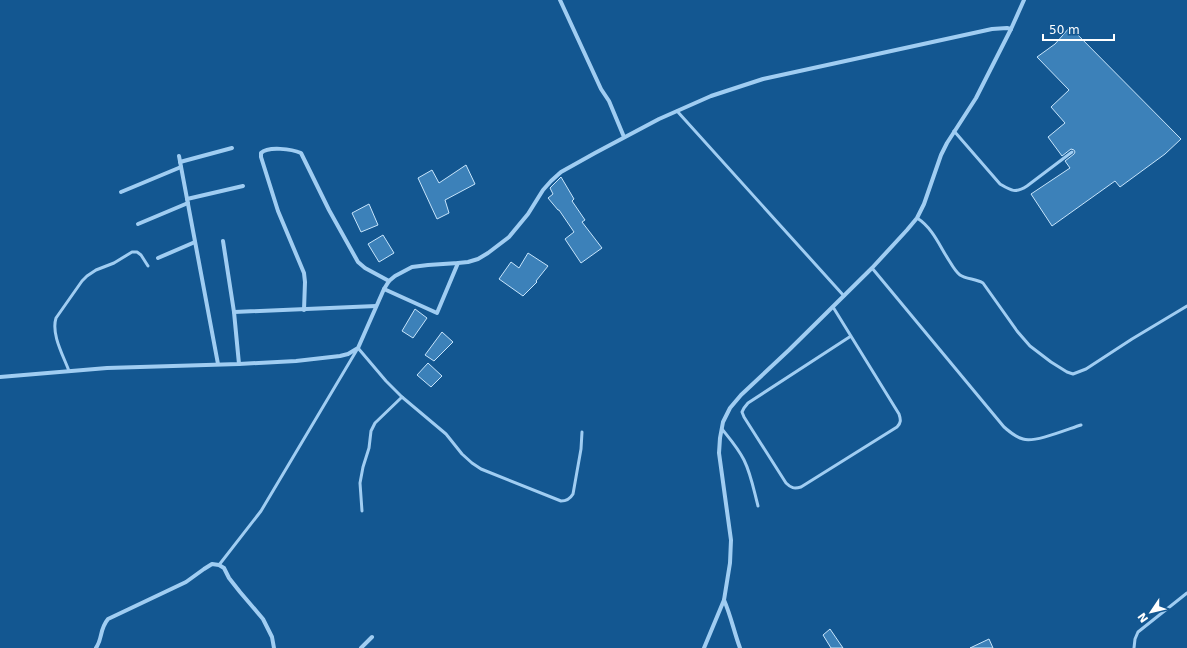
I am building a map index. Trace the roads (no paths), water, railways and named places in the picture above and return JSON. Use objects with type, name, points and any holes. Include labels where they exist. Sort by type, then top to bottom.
[{"type":"street","points":[[560,0],[601,89],[609,101],[624,138]]},
{"type":"street","points":[[704,648],[724,600],[730,563],[731,540],[719,453],[723,422],[730,408],[740,395],[789,350],[872,268],[917,218],[924,204],[941,155],[954,131],[976,98],[1024,0]]},
{"type":"street","points":[[0,377],[107,368],[296,361],[348,354],[358,348],[376,306],[389,281],[403,271],[412,267],[458,263],[478,259],[500,246],[510,237],[528,214],[543,190],[561,172],[659,119],[711,96],[763,79],[992,29],[1011,29]]},
{"type":"street","points":[[121,192],[181,165],[232,148]]},
{"type":"street","points":[[304,310],[304,273],[278,211],[261,157],[261,153],[264,150],[295,150],[301,153],[329,210],[358,262],[365,268],[389,281]]},
{"type":"street","points":[[179,156],[218,364]]},
{"type":"street","points":[[138,224],[188,201],[243,186]]},
{"type":"street","points":[[223,241],[234,312],[239,364]]},
{"type":"street","points":[[158,258],[195,242]]},
{"type":"street","points":[[384,289],[437,313],[458,263]]},
{"type":"street","points":[[234,312],[376,306]]},
{"type":"street","points":[[96,648],[99,643],[103,626],[108,620],[186,582],[212,564],[219,564],[224,568],[229,578],[263,619],[272,637],[274,648]]},
{"type":"street","points":[[724,600],[740,648]]},
{"type":"street","points":[[361,648],[372,637]]},
{"type":"lane","points":[[677,111],[844,296]]},
{"type":"lane","points":[[954,131],[1000,184],[1010,190],[1016,191],[1022,189],[1072,152]]},
{"type":"lane","points":[[917,218],[930,229],[959,274],[983,283],[1017,331],[1030,346],[1051,362],[1073,374],[1086,369],[1187,306]]},
{"type":"lane","points":[[68,371],[54,324],[56,318],[82,281],[96,270],[114,263],[132,252],[137,252],[141,255],[148,266]]},
{"type":"lane","points":[[872,268],[1004,427],[1015,436],[1024,440],[1034,440],[1081,425]]},
{"type":"lane","points":[[833,307],[851,336],[899,414],[901,419],[900,424],[897,428],[801,487],[790,487],[786,483],[742,412],[748,403],[851,336]]},
{"type":"lane","points":[[219,564],[261,511],[358,348],[386,381],[402,397],[446,434],[462,454],[476,466],[561,501],[566,501],[573,494],[581,449],[582,432]]},
{"type":"lane","points":[[362,511],[360,483],[369,448],[371,431],[375,423],[402,397]]},
{"type":"lane","points":[[721,429],[744,459],[758,506]]},
{"type":"lane","points":[[1134,648],[1135,639],[1138,632],[1187,593]]}]
